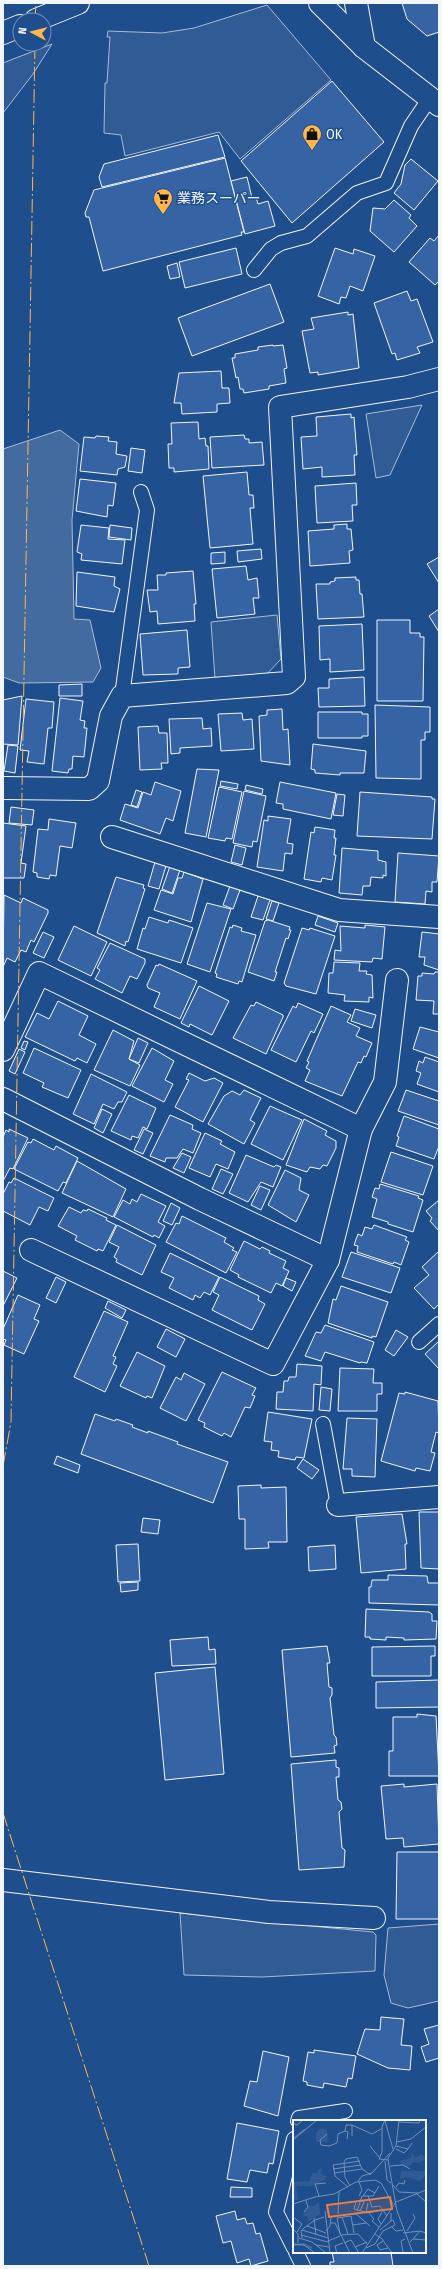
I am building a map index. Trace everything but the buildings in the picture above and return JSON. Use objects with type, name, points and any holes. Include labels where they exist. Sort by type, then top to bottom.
[{"type":"main road","points":[[52,14],[78,3]]},
{"type":"main road","points":[[320,3],[364,47],[435,102]]},
{"type":"main road","points":[[356,3],[364,47]]},
{"type":"main road","points":[[3,788],[88,789],[98,781],[111,716],[122,696],[287,683],[294,677],[280,406],[408,387],[439,379]]},
{"type":"main road","points":[[112,837],[338,910],[439,917]]},
{"type":"main road","points":[[3,1050],[39,973],[361,1129]]},
{"type":"main road","points":[[31,1250],[273,1364],[328,1260],[361,1129],[386,1082],[398,980]]},
{"type":"main road","points":[[3,1099],[200,1199],[328,1260]]},
{"type":"main road","points":[[338,1504],[439,1497]]},
{"type":"main road","points":[[3,1880],[269,1912],[374,1918]]},
{"type":"lane","points":[[254,270],[271,249],[281,243],[307,236],[357,193],[386,183],[411,126],[435,102]]},
{"type":"lane","points":[[122,696],[147,510],[141,492]]},
{"type":"lane","points":[[419,1342],[439,1324]]},
{"type":"lane","points":[[323,1424],[338,1504]]},
{"type":"lane","points":[[298,2120],[299,2118],[345,2111]]},
{"type":"lane","points":[[293,2143],[276,2212],[293,2246]]},
{"type":"lane","points":[[296,2253],[302,2266]]},
{"type":"shaded area","points":[[267,5],[331,80],[240,159],[219,132],[125,156],[121,135],[104,133],[105,83],[107,83],[110,37],[107,37],[108,31],[162,33],[194,28]]},
{"type":"shaded area","points":[[31,52],[47,52],[33,74],[3,113],[3,63]]},
{"type":"shaded area","points":[[422,405],[390,475],[376,478],[366,414]]},
{"type":"shaded area","points":[[60,430],[79,444],[72,520],[74,619],[90,620],[101,668],[93,682],[19,683],[3,677],[3,449]]},
{"type":"shaded area","points":[[277,615],[281,659],[265,676],[215,679],[211,622]]},
{"type":"shaded area","points":[[180,1913],[373,1932],[376,1935],[375,1971],[262,1977],[184,1975]]},
{"type":"shaded area","points":[[439,1924],[439,2001],[408,2008],[391,2003],[384,1975],[388,1928]]},
{"type":"power","points":[[35,12],[36,3]]},
{"type":"power","points":[[3,1466],[11,1422],[35,52]]},
{"type":"power","points":[[3,1813],[149,2266]]},
{"type":"place","name":"OK","points":[[312,151]]},
{"type":"place","name":"業務スーパー","points":[[163,215]]}]
